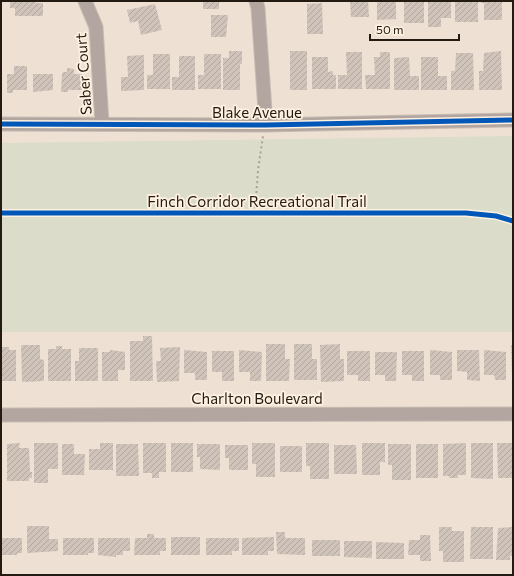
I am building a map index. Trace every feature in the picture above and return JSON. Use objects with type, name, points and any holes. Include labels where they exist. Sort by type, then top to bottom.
[{"type":"street","name":"Saber Court","points":[[85,1],[96,26],[102,123]]},
{"type":"street","points":[[256,1],[258,8],[265,129]]},
{"type":"street","name":"Blake Avenue","points":[[1,124],[102,123],[265,129],[513,120]]},
{"type":"street","name":"Charlton Boulevard","points":[[1,415],[513,414]]},
{"type":"path","points":[[255,213],[258,170],[265,129]]},
{"type":"green space","points":[[513,136],[513,332],[1,332],[1,143]]},
{"type":"building","points":[[10,1],[36,1],[36,3],[43,3],[43,16],[15,16],[15,8],[10,8]]},
{"type":"building","points":[[203,1],[219,1],[219,9],[203,9]]},
{"type":"building","points":[[350,1],[368,1],[369,17],[351,17]]},
{"type":"building","points":[[377,1],[396,1],[396,19],[377,20]]},
{"type":"building","points":[[404,1],[424,1],[424,23],[404,23]]},
{"type":"building","points":[[428,1],[451,1],[451,18],[441,18],[441,27],[428,27]]},
{"type":"building","points":[[455,1],[478,1],[478,22],[455,22]]},
{"type":"building","points":[[481,1],[502,1],[502,20],[484,20],[484,3],[481,3]]},
{"type":"building","points":[[322,3],[323,34],[307,34],[307,4]]},
{"type":"building","points":[[155,4],[162,30],[141,35],[138,21],[130,23],[127,10]]},
{"type":"building","points":[[211,15],[228,15],[226,37],[211,37]]},
{"type":"building","points":[[229,51],[242,51],[242,64],[240,64],[240,90],[223,90],[223,58],[229,58]]},
{"type":"building","points":[[290,51],[307,51],[307,90],[290,90]]},
{"type":"building","points":[[501,51],[502,90],[479,90],[479,71],[483,71],[484,53]]},
{"type":"building","points":[[346,52],[362,52],[362,89],[338,89],[338,75],[347,75]]},
{"type":"building","points":[[380,52],[390,52],[390,89],[366,89],[365,75],[375,75],[374,57],[380,57]]},
{"type":"building","points":[[456,53],[473,53],[474,90],[451,90],[451,71],[455,71]]},
{"type":"building","points":[[153,54],[170,54],[170,89],[147,89],[147,75],[153,75]]},
{"type":"building","points":[[204,54],[221,54],[221,89],[198,89],[198,75],[204,75]]},
{"type":"building","points":[[144,55],[144,90],[121,91],[121,77],[128,77],[127,56]]},
{"type":"building","points":[[179,56],[195,56],[195,90],[172,90],[172,77],[179,77]]},
{"type":"building","points":[[312,57],[328,57],[328,72],[333,71],[333,75],[336,75],[336,89],[312,89]]},
{"type":"building","points":[[409,57],[410,76],[419,76],[419,90],[394,90],[394,58]]},
{"type":"building","points":[[421,57],[438,57],[438,76],[447,76],[447,90],[421,90]]},
{"type":"building","points":[[14,66],[27,66],[27,90],[13,90],[13,93],[7,93],[7,74],[14,74]]},
{"type":"building","points":[[67,68],[74,69],[74,74],[82,74],[82,90],[68,90],[68,92],[61,92],[62,74],[63,72],[67,72]]},
{"type":"building","points":[[33,74],[53,74],[53,90],[33,92]]},
{"type":"building","points":[[143,336],[152,336],[153,381],[130,381],[130,341],[143,341]]},
{"type":"building","points":[[266,344],[285,344],[285,359],[290,359],[289,381],[266,381]]},
{"type":"building","points":[[294,344],[312,344],[312,359],[317,359],[317,380],[294,380]]},
{"type":"building","points":[[340,344],[340,359],[344,359],[344,381],[321,382],[320,345]]},
{"type":"building","points":[[21,345],[40,345],[40,359],[44,360],[44,381],[22,382]]},
{"type":"building","points":[[511,345],[513,345],[513,377],[512,377]]},
{"type":"building","points":[[56,346],[62,346],[62,349],[71,349],[71,381],[48,381],[48,349],[56,349]]},
{"type":"building","points":[[1,347],[9,347],[9,350],[16,350],[16,381],[1,381]]},
{"type":"building","points":[[180,347],[179,381],[157,382],[156,361],[161,361],[160,348]]},
{"type":"building","points":[[79,348],[98,348],[98,381],[75,381],[75,361],[79,361]]},
{"type":"building","points":[[110,350],[125,352],[125,370],[118,370],[118,381],[102,381],[102,352],[110,352]]},
{"type":"building","points":[[184,350],[207,352],[207,380],[195,380],[195,373],[184,373]]},
{"type":"building","points":[[239,350],[262,352],[261,381],[250,381],[250,372],[239,372]]},
{"type":"building","points":[[430,350],[452,352],[452,380],[440,380],[440,375],[430,375]]},
{"type":"building","points":[[457,350],[479,350],[480,381],[467,380],[467,372],[457,371]]},
{"type":"building","points":[[484,350],[506,352],[506,380],[495,380],[494,375],[484,375]]},
{"type":"building","points":[[212,351],[234,351],[234,381],[222,381],[222,372],[212,372]]},
{"type":"building","points":[[347,351],[370,351],[370,381],[358,381],[358,375],[347,375]]},
{"type":"building","points":[[402,351],[424,351],[424,381],[412,381],[412,375],[402,375]]},
{"type":"building","points":[[375,352],[397,352],[396,381],[385,381],[385,375],[375,375]]},
{"type":"building","points":[[20,443],[19,448],[29,448],[30,472],[32,472],[32,478],[29,478],[29,481],[7,481],[7,444]]},
{"type":"building","points":[[34,443],[58,443],[58,469],[48,469],[48,483],[34,483]]},
{"type":"building","points":[[100,443],[113,443],[113,470],[89,470],[89,449],[100,449]]},
{"type":"building","points":[[143,443],[166,443],[166,472],[159,472],[159,478],[152,478],[152,473],[143,473]]},
{"type":"building","points":[[171,443],[193,443],[193,472],[171,472]]},
{"type":"building","points":[[252,443],[275,443],[275,477],[256,477],[256,464],[252,464]]},
{"type":"building","points":[[306,443],[329,443],[329,479],[310,479],[310,466],[306,466]]},
{"type":"building","points":[[362,443],[385,443],[385,462],[380,462],[380,475],[362,475]]},
{"type":"building","points":[[466,443],[466,475],[458,475],[458,478],[443,476],[443,444]]},
{"type":"building","points":[[471,443],[493,443],[493,479],[471,478]]},
{"type":"building","points":[[497,443],[513,443],[513,478],[498,478]]},
{"type":"building","points":[[62,444],[74,444],[74,454],[85,454],[84,475],[62,475]]},
{"type":"building","points":[[116,444],[138,444],[139,476],[116,476]]},
{"type":"building","points":[[197,444],[220,444],[220,470],[200,469],[200,457],[197,457]]},
{"type":"building","points":[[388,444],[411,444],[411,480],[392,480],[392,465],[388,465]]},
{"type":"building","points":[[416,444],[438,444],[438,478],[416,478]]},
{"type":"building","points":[[225,445],[248,445],[248,470],[229,470],[229,458],[225,458]]},
{"type":"building","points":[[334,445],[356,445],[357,474],[334,474]]},
{"type":"building","points":[[280,446],[302,446],[302,472],[280,472]]},
{"type":"building","points":[[2,451],[2,473],[1,473]]},
{"type":"building","points":[[27,526],[49,526],[49,539],[58,539],[58,551],[27,553]]},
{"type":"building","points":[[439,527],[452,527],[452,531],[464,531],[464,562],[443,562],[443,551],[439,551]]},
{"type":"building","points":[[471,527],[493,527],[493,559],[470,559]]},
{"type":"building","points":[[513,527],[513,556],[510,556],[510,560],[496,560],[498,528]]},
{"type":"building","points":[[276,532],[285,532],[285,538],[305,538],[305,555],[277,554]]},
{"type":"building","points":[[147,534],[154,534],[154,538],[166,538],[166,551],[160,551],[160,555],[134,555],[135,538],[147,538]]},
{"type":"building","points":[[420,535],[430,535],[431,561],[420,561],[420,555],[408,555],[409,540],[420,540]]},
{"type":"building","points":[[171,537],[200,537],[200,555],[171,555]]},
{"type":"building","points":[[274,537],[274,551],[268,551],[268,555],[242,555],[242,538]]},
{"type":"building","points":[[1,538],[22,538],[22,553],[17,553],[17,555],[1,555]]},
{"type":"building","points":[[63,538],[94,538],[94,553],[88,553],[88,555],[63,555]]},
{"type":"building","points":[[98,538],[130,538],[130,551],[123,551],[123,555],[116,555],[116,557],[98,555]]},
{"type":"building","points":[[206,538],[239,538],[239,551],[232,551],[232,555],[206,555]]},
{"type":"building","points":[[312,540],[340,540],[340,556],[312,556]]},
{"type":"building","points":[[344,541],[372,541],[372,558],[344,557]]},
{"type":"building","points":[[376,542],[404,543],[404,559],[376,559]]},
{"type":"cycle path","points":[[1,124],[266,125],[513,120]]},
{"type":"cycle path","name":"Finch Corridor Recreational Trail","points":[[1,213],[466,213],[496,216],[513,221]]}]
